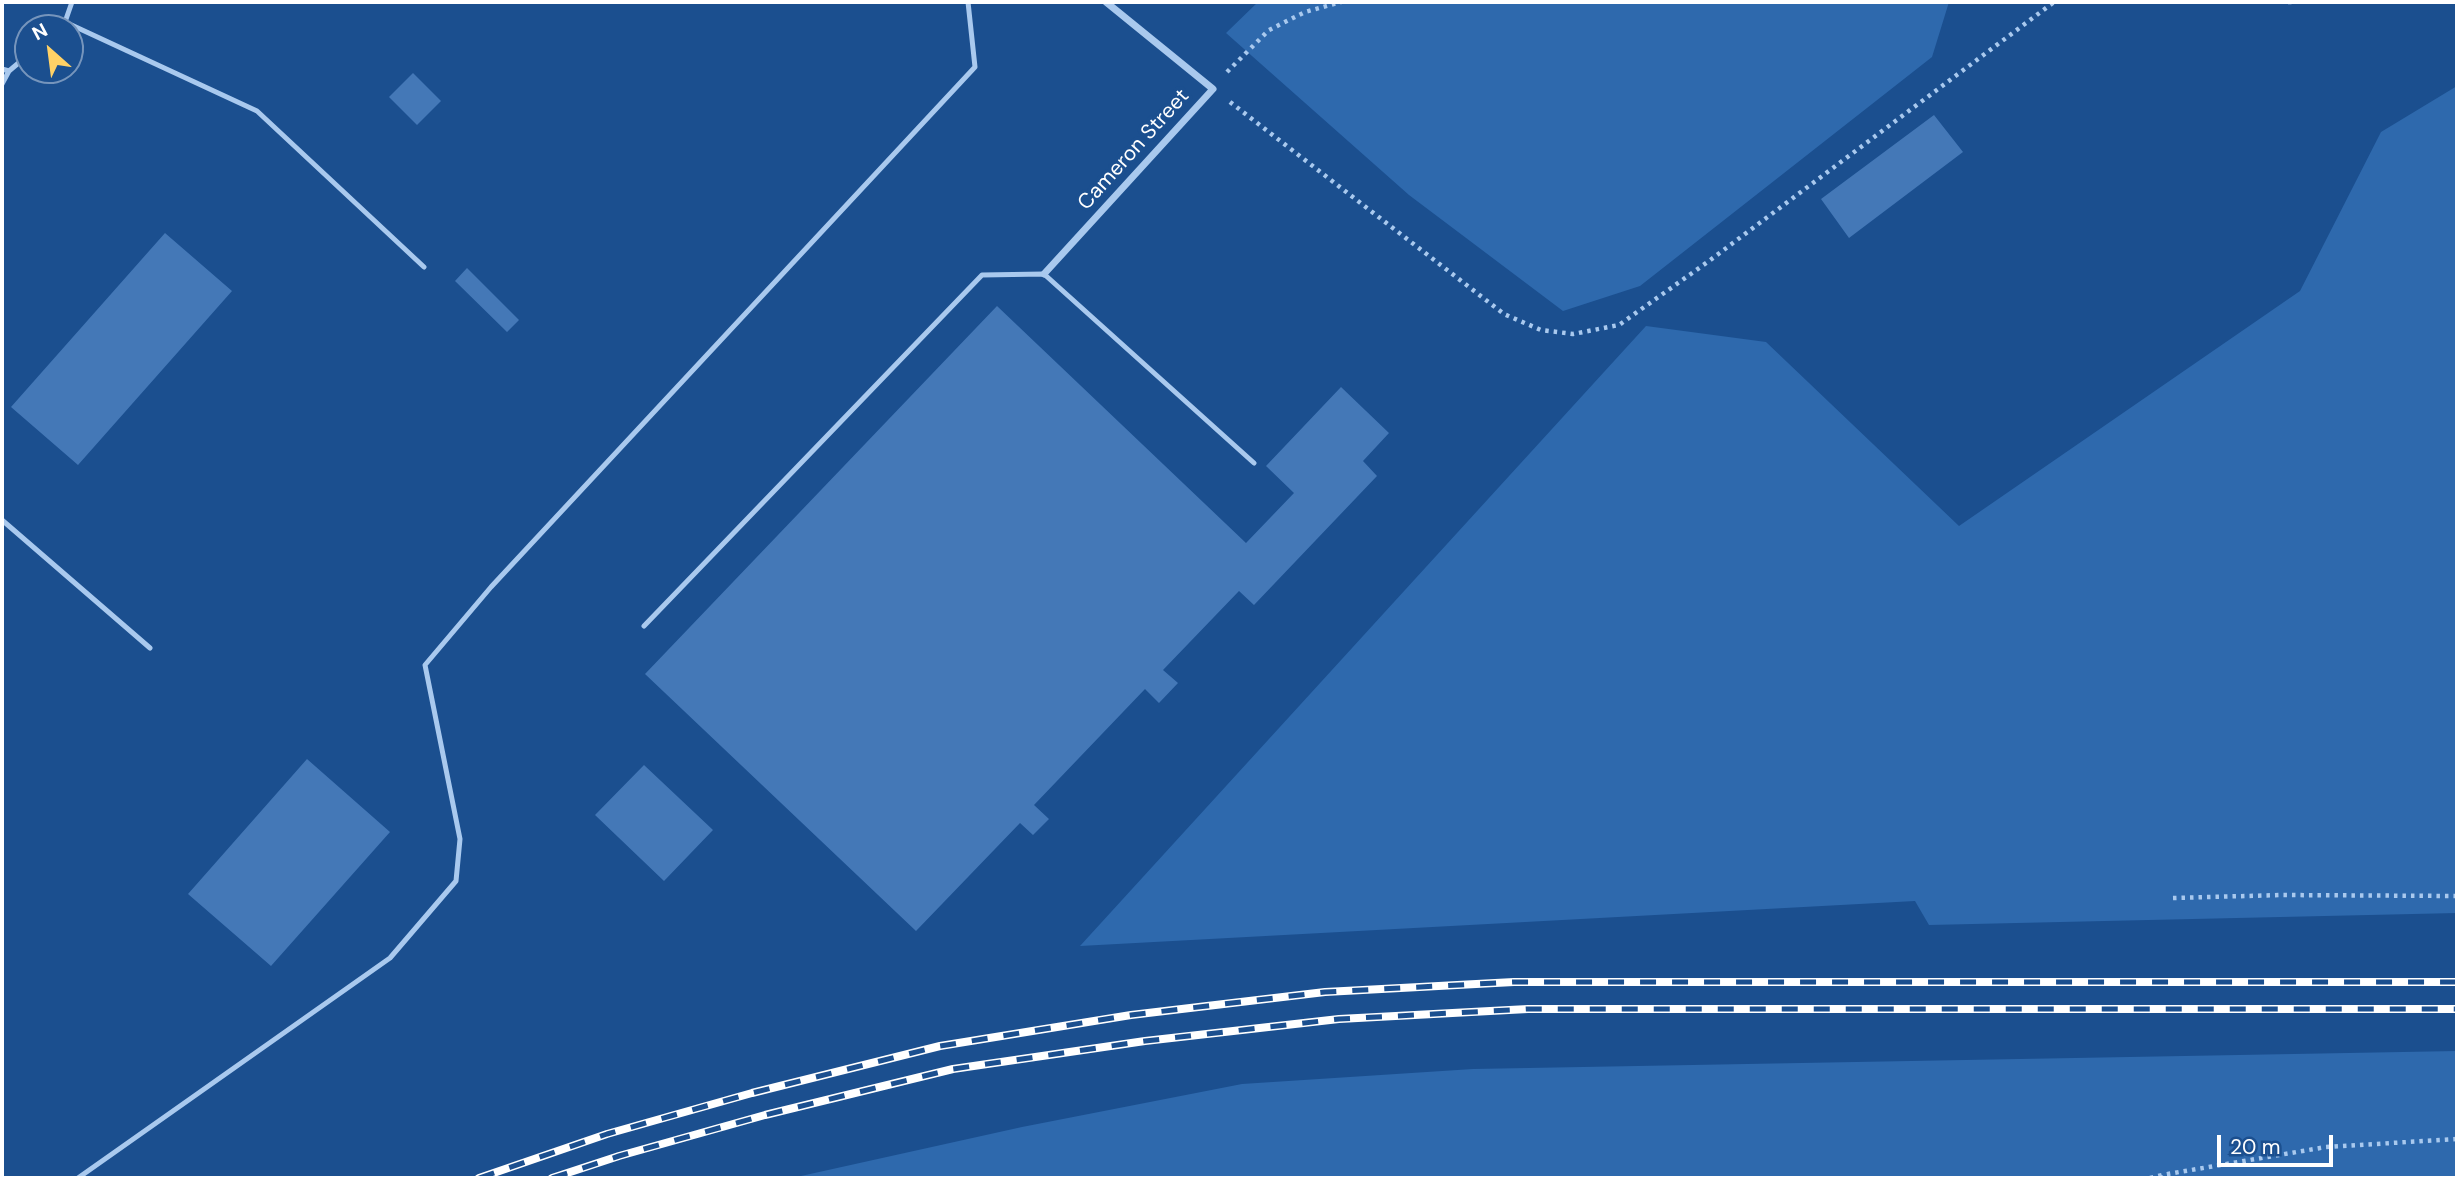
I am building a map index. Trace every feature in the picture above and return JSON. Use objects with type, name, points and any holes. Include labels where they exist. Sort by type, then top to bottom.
[{"type":"street","name":"Cameron Street","points":[[1044,274],[1213,89],[1106,2]]},
{"type":"lane","points":[[78,1178],[390,958],[456,881],[460,839],[425,664],[501,577],[975,67],[968,2]]},
{"type":"lane","points":[[84,31],[257,111],[424,267]]},
{"type":"lane","points":[[2,84],[14,67]]},
{"type":"lane","points":[[2,69],[9,71]]},
{"type":"lane","points":[[644,626],[982,275],[1044,274],[1254,463]]},
{"type":"lane","points":[[2,520],[150,648]]},
{"type":"path","points":[[1341,2],[1306,12],[1269,30],[1236,61],[1213,89],[1504,314],[1541,330],[1573,334],[1619,325],[1720,253],[2054,2]]},
{"type":"path","points":[[2174,898],[2294,895],[2457,896]]},
{"type":"path","points":[[2150,1178],[2326,1147],[2457,1139]]},
{"type":"shaded area","points":[[1258,2],[1949,2],[1932,57],[1640,286],[1563,311],[1409,195],[1226,33]]},
{"type":"shaded area","points":[[2457,86],[2457,913],[1929,925],[1915,901],[1080,946],[1646,326],[1766,342],[1959,526],[2300,291],[2381,132]]},
{"type":"shaded area","points":[[2457,1051],[2457,1178],[792,1178],[1022,1127],[1242,1084],[1473,1069]]},
{"type":"building","points":[[413,73],[441,101],[417,125],[389,97]]},
{"type":"building","points":[[1934,115],[1963,152],[1849,238],[1821,199]]},
{"type":"building","points":[[165,233],[232,291],[78,465],[11,407]]},
{"type":"building","points":[[467,268],[519,320],[507,332],[455,281]]},
{"type":"building","points":[[997,306],[1246,543],[1294,493],[1266,466],[1341,387],[1389,433],[1363,461],[1377,476],[1254,605],[1239,591],[1163,670],[1178,683],[1159,703],[1145,689],[1034,805],[1049,819],[1033,835],[1020,823],[916,931],[645,674]]},
{"type":"building","points":[[307,759],[390,832],[271,966],[188,894]]},
{"type":"building","points":[[644,765],[713,830],[664,881],[595,815]]},
{"type":"railway","points":[[479,1178],[607,1134],[752,1093],[940,1046],[1131,1015],[1325,992],[1514,982],[2457,982]]},
{"type":"railway","points":[[552,1178],[765,1115],[953,1069],[1145,1041],[1339,1019],[1528,1009],[2457,1009]]}]
